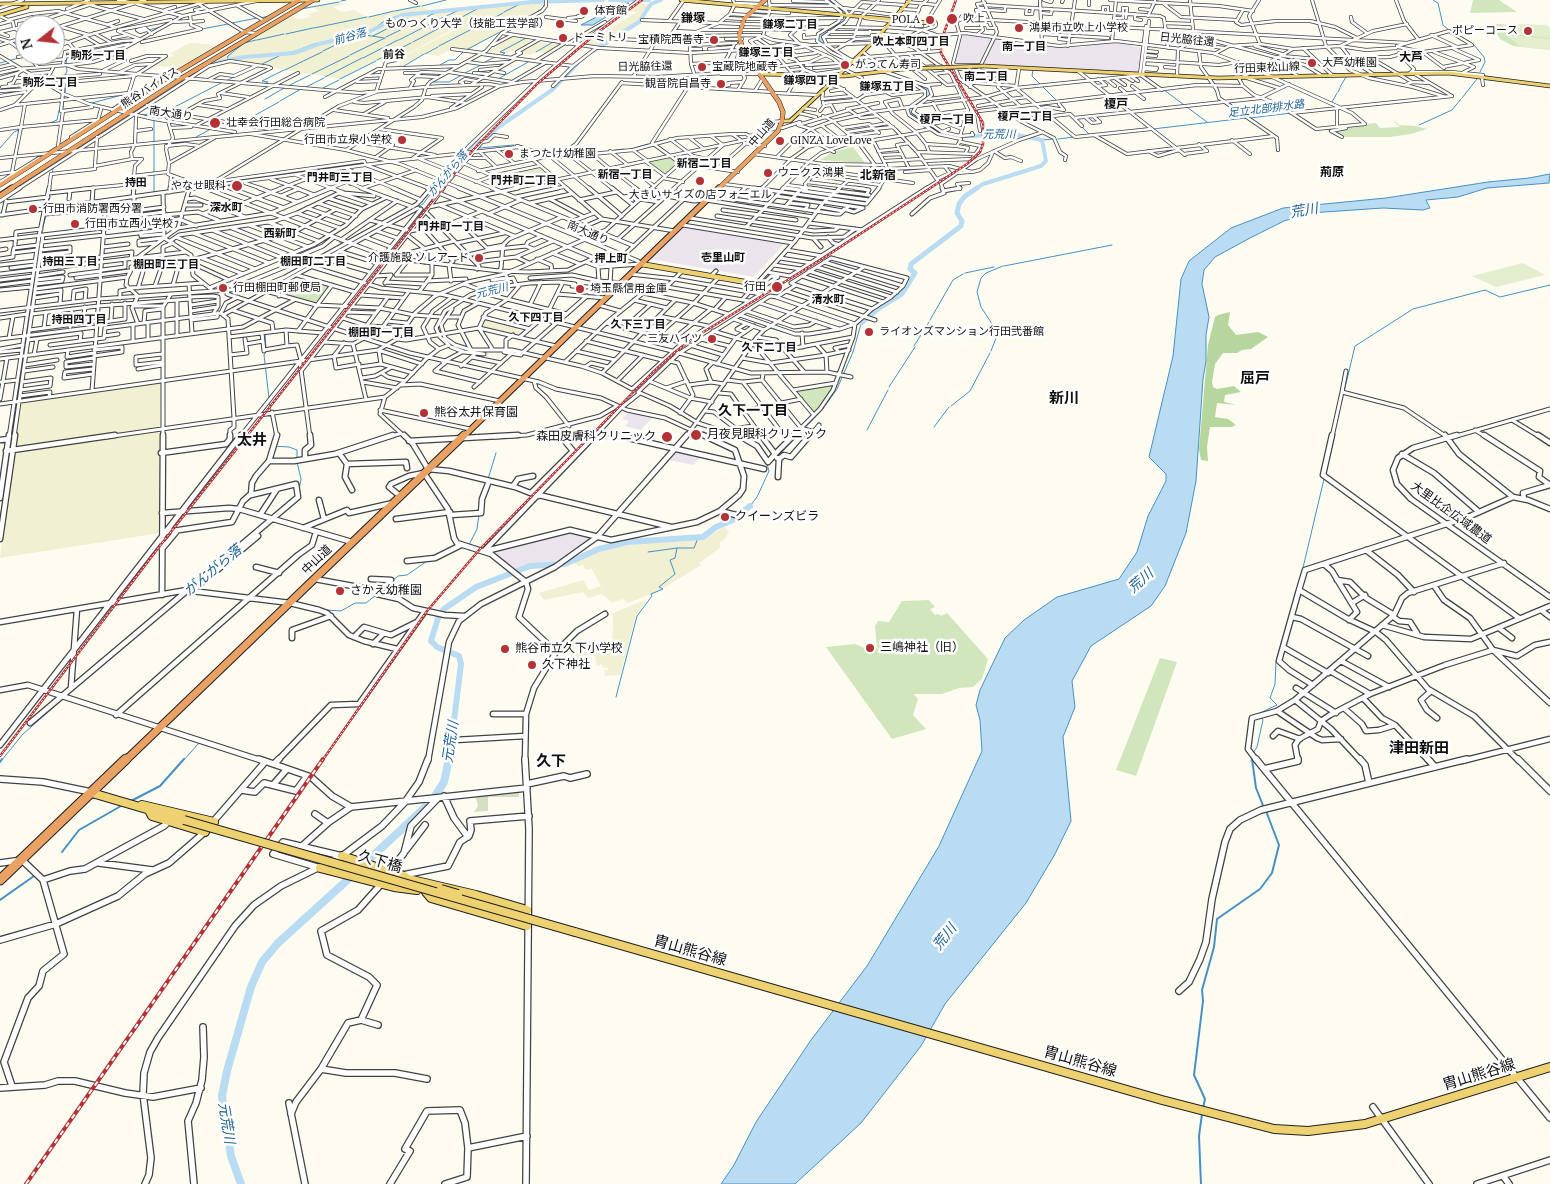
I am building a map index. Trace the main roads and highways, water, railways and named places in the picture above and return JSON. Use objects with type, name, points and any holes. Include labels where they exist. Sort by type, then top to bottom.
[{"type":"highway","name":"熊谷バイパス","points":[[0,196],[86,140],[149,89],[301,0]]},
{"type":"highway","points":[[757,7],[767,0]]},
{"type":"highway","points":[[286,8],[311,1]]},
{"type":"highway","name":"熊谷バイパス","points":[[0,184],[98,121],[146,104],[180,78],[311,1]]},
{"type":"highway","name":"中山道","points":[[757,7],[746,19],[741,30],[740,39],[744,50],[759,69],[762,76]]},
{"type":"highway","points":[[273,16],[285,17]]},
{"type":"highway","points":[[199,59],[210,60]]},
{"type":"highway","name":"中山道","points":[[0,880],[500,401],[606,298],[615,285],[631,274],[782,128],[784,106],[752,60]]},
{"type":"highway","points":[[170,77],[202,65]]},
{"type":"highway","points":[[149,89],[180,78]]},
{"type":"highway","points":[[98,121],[146,104]]},
{"type":"highway","name":"中山道","points":[[764,146],[778,131],[784,121]]},
{"type":"highway","points":[[54,150],[86,140]]},
{"type":"highway","points":[[35,163],[68,151]]},
{"type":"highway","name":"中山道","points":[[675,231],[707,201]]},
{"type":"main road","points":[[0,15],[47,0]]},
{"type":"main road","points":[[0,4],[318,0]]},
{"type":"main road","points":[[683,0],[735,4]]},
{"type":"main road","points":[[689,0],[787,11],[930,23]]},
{"type":"main road","points":[[784,121],[790,121],[830,84],[875,40],[905,4]]},
{"type":"main road","name":"行田東松山線","points":[[842,71],[856,75],[903,69],[982,66],[1208,78],[1448,73],[1550,86]]},
{"type":"main road","points":[[762,76],[816,75],[842,71]]},
{"type":"main road","points":[[641,264],[757,284]]},
{"type":"main road","points":[[92,793],[149,810],[150,815],[205,832]]},
{"type":"main road","points":[[125,802],[164,808],[214,822]]},
{"type":"main road","name":"久下橋","points":[[149,810],[604,941]]},
{"type":"main road","points":[[260,841],[310,859],[476,895],[527,910]]},
{"type":"main road","points":[[342,856],[390,871],[400,878],[406,888]]},
{"type":"main road","points":[[320,868],[382,884],[426,892],[438,892]]},
{"type":"main road","points":[[426,884],[438,892],[518,919],[575,932]]},
{"type":"main road","points":[[426,892],[430,898],[527,926]]},
{"type":"main road","name":"胄山熊谷線","points":[[604,941],[1185,1107],[1274,1129],[1293,1131],[1345,1128],[1382,1119],[1550,1067]]},
{"type":"water","points":[[629,3],[593,25],[581,25],[608,11],[614,5]]},
{"type":"water","name":"荒川","points":[[1550,174],[1549,183],[1487,188],[1458,197],[1426,200],[1430,208],[1423,210],[1383,208],[1310,213],[1284,221],[1250,238],[1215,257],[1204,270],[1202,284],[1209,317],[1206,335],[1206,361],[1196,481],[1186,533],[1165,586],[1151,606],[1091,646],[1072,681],[1075,707],[1063,737],[1071,821],[1055,854],[1026,903],[945,1004],[921,1046],[861,1123],[795,1184],[721,1184],[734,1165],[756,1122],[811,1040],[867,966],[939,846],[982,751],[980,720],[976,705],[980,690],[1005,638],[1024,620],[1057,597],[1119,579],[1137,552],[1148,516],[1166,481],[1166,474],[1149,457],[1173,356],[1181,279],[1189,261],[1231,228],[1283,208],[1386,198]]},
{"type":"waterway","points":[[341,1],[346,0]]},
{"type":"waterway","points":[[422,6],[446,0]]},
{"type":"waterway","name":"前谷落","points":[[559,1],[576,0]]},
{"type":"waterway","name":"前谷落","points":[[188,77],[215,63],[244,57],[294,53],[319,44],[367,33],[402,15],[532,2],[603,0]]},
{"type":"waterway","name":"前谷落","points":[[610,0],[649,0]]},
{"type":"waterway","name":"がんがら落","points":[[593,51],[639,22],[651,4],[661,0]]},
{"type":"waterway","name":"元荒川","points":[[829,0],[844,12],[845,17],[843,21],[822,34],[820,40],[824,45],[845,58]]},
{"type":"waterway","points":[[1039,0],[1039,5]]},
{"type":"waterway","name":"足立北部排水路","points":[[1151,13],[1158,0]]},
{"type":"waterway","points":[[1433,0],[1438,3],[1443,25],[1450,31]]},
{"type":"waterway","name":"前谷落","points":[[433,11],[538,1]]},
{"type":"waterway","points":[[301,9],[339,2]]},
{"type":"waterway","points":[[537,12],[543,8],[545,3]]},
{"type":"waterway","points":[[504,12],[518,5]]},
{"type":"waterway","points":[[395,11],[420,6]]},
{"type":"waterway","points":[[447,25],[477,9]]},
{"type":"waterway","points":[[369,17],[394,11]]},
{"type":"waterway","points":[[433,22],[457,11]]},
{"type":"waterway","name":"前谷落","points":[[402,15],[411,13]]},
{"type":"waterway","name":"前谷落","points":[[420,20],[435,13]]},
{"type":"waterway","points":[[473,29],[503,13]]},
{"type":"waterway","name":"前谷落","points":[[234,58],[293,52],[314,44],[369,32],[386,20],[400,15]]},
{"type":"waterway","points":[[261,18],[269,16]]},
{"type":"waterway","points":[[499,33],[529,16]]},
{"type":"waterway","points":[[314,28],[367,17]]},
{"type":"waterway","points":[[232,23],[257,18]]},
{"type":"waterway","points":[[373,36],[406,19]]},
{"type":"waterway","points":[[407,19],[418,21]]},
{"type":"waterway","points":[[386,37],[419,21]]},
{"type":"waterway","points":[[399,40],[432,23]]},
{"type":"waterway","points":[[202,29],[228,24]]},
{"type":"waterway","points":[[413,42],[445,25]]},
{"type":"waterway","points":[[148,30],[161,27]]},
{"type":"waterway","points":[[286,34],[313,28]]},
{"type":"waterway","points":[[439,46],[472,29]]},
{"type":"waterway","points":[[466,50],[498,33]]},
{"type":"waterway","points":[[257,40],[284,34]]},
{"type":"waterway","name":"前谷落","points":[[365,35],[371,36]]},
{"type":"waterway","points":[[372,36],[384,38]]},
{"type":"waterway","points":[[323,51],[350,38]]},
{"type":"waterway","points":[[350,55],[385,38]]},
{"type":"waterway","points":[[501,56],[505,53],[500,52],[526,38]]},
{"type":"waterway","points":[[227,60],[228,56],[244,43],[256,40]]},
{"type":"waterway","points":[[363,58],[398,40]]},
{"type":"waterway","points":[[536,52],[553,42]]},
{"type":"waterway","points":[[377,60],[411,43]]},
{"type":"waterway","points":[[1474,45],[1484,57],[1485,62],[1480,72]]},
{"type":"waterway","points":[[425,54],[438,47]]},
{"type":"waterway","points":[[440,65],[449,60],[455,60],[464,51]]},
{"type":"waterway","points":[[285,70],[322,52]]},
{"type":"waterway","points":[[404,66],[424,54]]},
{"type":"waterway","points":[[260,65],[279,56]]},
{"type":"waterway","points":[[312,74],[349,56]]},
{"type":"waterway","points":[[485,62],[495,57]]},
{"type":"waterway","points":[[325,77],[362,58]]},
{"type":"waterway","points":[[0,63],[15,59]]},
{"type":"waterway","points":[[62,81],[67,71],[66,60]]},
{"type":"waterway","points":[[340,79],[376,61]]},
{"type":"waterway","points":[[498,79],[530,61]]},
{"type":"waterway","name":"元荒川","points":[[854,62],[899,77]]},
{"type":"waterway","name":"がんがら落","points":[[459,162],[473,144],[485,140],[496,129],[552,90],[577,64]]},
{"type":"waterway","points":[[465,73],[481,65]]},
{"type":"waterway","points":[[264,84],[268,82],[262,81],[284,70]]},
{"type":"waterway","points":[[1033,70],[1032,76],[1040,84]]},
{"type":"waterway","points":[[288,86],[310,75]]},
{"type":"waterway","points":[[432,82],[449,82],[462,75]]},
{"type":"waterway","points":[[226,81],[234,77]]},
{"type":"waterway","name":"足立北部排水路","points":[[1340,87],[1346,77]]},
{"type":"waterway","points":[[304,88],[324,78]]},
{"type":"waterway","points":[[1462,98],[1477,79]]},
{"type":"waterway","name":"前谷落","points":[[134,111],[184,80]]},
{"type":"waterway","points":[[321,89],[339,80]]},
{"type":"waterway","points":[[154,113],[165,112],[223,82]]},
{"type":"waterway","points":[[65,93],[66,83]]},
{"type":"waterway","name":"元荒川","points":[[920,84],[929,91],[929,95],[911,108],[910,113],[940,133],[955,137],[1012,134],[1042,140],[1046,161],[1041,166],[983,184],[975,189]]},
{"type":"waterway","points":[[1042,86],[1057,101]]},
{"type":"waterway","points":[[265,99],[286,87]]},
{"type":"waterway","name":"足立北部排水路","points":[[1338,92],[1340,88]]},
{"type":"waterway","points":[[280,101],[301,89]]},
{"type":"waterway","name":"足立北部排水路","points":[[1164,90],[1207,122]]},
{"type":"waterway","points":[[130,94],[138,93]]},
{"type":"waterway","name":"足立北部排水路","points":[[1332,102],[1337,93]]},
{"type":"waterway","points":[[92,103],[122,95]]},
{"type":"waterway","points":[[63,108],[64,97]]},
{"type":"waterway","points":[[1419,125],[1452,110],[1461,99]]},
{"type":"waterway","points":[[241,123],[279,102]]},
{"type":"waterway","points":[[146,107],[154,111],[154,113]]},
{"type":"waterway","points":[[50,123],[57,120],[59,110],[74,108]]},
{"type":"waterway","points":[[142,115],[154,113]]},
{"type":"waterway","points":[[154,113],[154,193]]},
{"type":"waterway","name":"足立北部排水路","points":[[1250,118],[1291,113]]},
{"type":"waterway","name":"前谷落","points":[[78,148],[123,118]]},
{"type":"waterway","name":"足立北部排水路","points":[[1153,129],[1246,118]]},
{"type":"waterway","points":[[228,130],[236,125]]},
{"type":"waterway","points":[[1082,127],[1090,135]]},
{"type":"waterway","points":[[0,148],[14,132],[24,128]]},
{"type":"waterway","points":[[196,137],[209,130]]},
{"type":"waterway","points":[[764,134],[775,130]]},
{"type":"waterway","points":[[749,134],[760,134]]},
{"type":"waterway","name":"足立北部排水路","points":[[1058,139],[1074,137]]},
{"type":"waterway","points":[[657,142],[668,139]]},
{"type":"waterway","name":"足立北部排水路","points":[[1042,140],[1053,139]]},
{"type":"waterway","points":[[631,149],[648,144]]},
{"type":"waterway","points":[[479,148],[514,145]]},
{"type":"waterway","points":[[517,145],[552,155]]},
{"type":"waterway","points":[[608,151],[624,149]]},
{"type":"waterway","name":"前谷落","points":[[14,189],[71,152]]},
{"type":"waterway","points":[[575,154],[603,152]]},
{"type":"waterway","name":"がんがら落","points":[[435,189],[459,162]]},
{"type":"waterway","points":[[50,191],[53,168]]},
{"type":"waterway","points":[[130,181],[131,176]]},
{"type":"waterway","name":"前谷落","points":[[0,199],[16,188]]},
{"type":"waterway","name":"元荒川","points":[[861,323],[878,309],[902,294],[915,273],[910,269],[911,264],[961,226],[962,221],[957,213],[959,204],[964,197],[977,188]]},
{"type":"waterway","name":"がんがら落","points":[[386,223],[423,204],[432,192]]},
{"type":"waterway","points":[[48,207],[50,194]]},
{"type":"waterway","points":[[41,234],[46,216]]},
{"type":"waterway","name":"がんがら落","points":[[327,256],[383,225]]},
{"type":"waterway","points":[[37,268],[41,237]]},
{"type":"waterway","points":[[1004,266],[1112,245]]},
{"type":"waterway","points":[[991,351],[998,333],[981,307],[977,292],[981,278],[986,273],[1003,266]]},
{"type":"waterway","points":[[965,273],[994,267]]},
{"type":"waterway","points":[[35,281],[36,271]]},
{"type":"waterway","points":[[930,320],[953,280],[963,274]]},
{"type":"waterway","name":"がんがら落","points":[[248,299],[286,278]]},
{"type":"waterway","points":[[1344,392],[1355,346],[1413,309],[1485,290],[1500,297],[1550,285]]},
{"type":"waterway","name":"がんがら落","points":[[233,308],[245,301]]},
{"type":"waterway","name":"元荒川","points":[[740,317],[766,326]]},
{"type":"waterway","name":"がんがら落","points":[[272,322],[275,329]]},
{"type":"waterway","points":[[914,346],[929,322]]},
{"type":"waterway","name":"元荒川","points":[[814,335],[839,331],[861,323]]},
{"type":"waterway","name":"元荒川","points":[[778,456],[822,410],[837,389],[853,352],[861,324]]},
{"type":"waterway","name":"元荒川","points":[[439,325],[443,338]]},
{"type":"waterway","name":"元荒川","points":[[770,328],[790,334]]},
{"type":"waterway","name":"がんがら落","points":[[265,334],[266,348]]},
{"type":"waterway","name":"元荒川","points":[[450,344],[467,351]]},
{"type":"waterway","points":[[889,387],[915,347]]},
{"type":"waterway","name":"がんがら落","points":[[266,351],[264,355],[269,398]]},
{"type":"waterway","name":"元荒川","points":[[483,352],[494,351]]},
{"type":"waterway","points":[[951,406],[970,391],[990,353]]},
{"type":"waterway","name":"元荒川","points":[[523,354],[536,357]]},
{"type":"waterway","name":"元荒川","points":[[602,375],[636,392]]},
{"type":"waterway","points":[[867,430],[888,390]]},
{"type":"waterway","name":"がんがら落","points":[[269,402],[273,423]]},
{"type":"waterway","name":"元荒川","points":[[669,407],[700,425]]},
{"type":"waterway","points":[[934,427],[949,407]]},
{"type":"waterway","name":"元荒川","points":[[744,441],[751,445]]},
{"type":"waterway","name":"がんがら落","points":[[272,446],[289,447],[297,450],[297,458]]},
{"type":"waterway","points":[[488,479],[496,453]]},
{"type":"waterway","name":"元荒川","points":[[768,465],[776,458]]},
{"type":"waterway","name":"がんがら落","points":[[297,462],[301,479],[299,490]]},
{"type":"waterway","name":"元荒川","points":[[750,506],[757,497],[769,471],[767,464]]},
{"type":"waterway","points":[[0,519],[7,475]]},
{"type":"waterway","points":[[1302,572],[1324,479]]},
{"type":"waterway","name":"がんがら落","points":[[280,515],[298,500]]},
{"type":"waterway","name":"元荒川","points":[[449,761],[461,664],[459,656],[437,647],[431,641],[438,618],[444,609],[476,587],[530,566],[565,564],[599,549],[627,542],[703,537],[716,527],[733,520],[750,506]]},
{"type":"waterway","points":[[469,545],[477,529],[479,514]]},
{"type":"waterway","points":[[677,548],[694,548],[698,538]]},
{"type":"waterway","points":[[616,697],[637,616],[652,596],[651,594],[663,589],[659,587],[675,574],[670,560],[675,558],[677,548]]},
{"type":"waterway","points":[[648,552],[677,548]]},
{"type":"waterway","points":[[392,581],[398,576],[407,575],[427,561]]},
{"type":"waterway","points":[[1260,713],[1277,705],[1270,698],[1275,684],[1276,662],[1296,593]]},
{"type":"waterway","points":[[326,610],[341,611],[355,603],[366,603],[376,595]]},
{"type":"waterway","points":[[302,604],[310,606]]},
{"type":"waterway","points":[[166,727],[224,670]]},
{"type":"waterway","name":"がんがら落","points":[[66,696],[74,689]]},
{"type":"waterway","name":"がんがら落","points":[[1,761],[23,734],[63,699]]},
{"type":"waterway","points":[[1253,753],[1257,747],[1263,720],[1261,717]]},
{"type":"waterway","points":[[183,761],[199,743]]},
{"type":"waterway","points":[[1251,761],[1252,757]]},
{"type":"waterway","points":[[131,801],[160,786],[184,759]]},
{"type":"waterway","name":"元荒川","points":[[363,865],[432,801],[444,782],[449,759]]},
{"type":"waterway","points":[[1252,759],[1256,788],[1264,808]]},
{"type":"waterway","points":[[62,852],[79,830],[121,806]]},
{"type":"waterway","points":[[1203,1108],[1205,1099],[1194,1075],[1203,1001],[1202,990],[1214,947],[1217,919],[1260,889],[1272,873],[1279,845],[1266,811]]},
{"type":"waterway","name":"元荒川","points":[[241,1184],[231,1156],[222,1096],[227,1071],[251,987],[262,962],[278,943],[354,874]]},
{"type":"waterway","points":[[0,900],[34,876]]},
{"type":"waterway","points":[[1201,1184],[1199,1136],[1202,1114]]},
{"type":"railway","points":[[0,756],[159,547],[473,150],[538,83],[598,32],[642,0]]},
{"type":"railway","points":[[322,761],[427,611],[480,549],[652,373],[675,352],[697,336],[825,257],[967,164],[980,152],[983,144],[983,123],[941,53],[941,41],[956,0]]},
{"type":"railway","points":[[26,1184],[323,759]]},
{"type":"place","name":"体育館","points":[[584,11]]},
{"type":"place","name":"吹上","points":[[952,19]]},
{"type":"place","name":"POLA","points":[[930,20]]},
{"type":"place","name":"ものつくり大学（技能工芸学部）","points":[[560,24]]},
{"type":"place","name":"鴻巣市立吹上小学校","points":[[1019,28]]},
{"type":"place","name":"ポピーコース","points":[[1528,31]]},
{"type":"place","name":"ドーミトリ","points":[[563,38]]},
{"type":"place","name":"宝積院西善寺","points":[[714,40]]},
{"type":"place","name":"大芦幼稚園","points":[[1312,63]]},
{"type":"place","name":"がってん寿司","points":[[845,65]]},
{"type":"place","name":"宝蔵院地蔵寺","points":[[702,67]]},
{"type":"place","name":"観音院自昌寺","points":[[721,84]]},
{"type":"place","name":"壮幸会行田総合病院","points":[[215,123]]},
{"type":"place","name":"行田市立泉小学校","points":[[402,140]]},
{"type":"place","name":"GINZA LoveLove","points":[[780,141]]},
{"type":"place","name":"まつたけ幼稚園","points":[[509,154]]},
{"type":"place","name":"ウニクス鴻巣","points":[[768,173]]},
{"type":"place","name":"大きいサイズの店フォーエル","points":[[700,181]]},
{"type":"place","name":"やなせ眼科","points":[[237,186]]},
{"type":"place","name":"行田市消防署西分署","points":[[33,209]]},
{"type":"place","name":"行田市立西小学校","points":[[75,224]]},
{"type":"place","name":"介護施設 ソレアード","points":[[479,258]]},
{"type":"place","name":"行田","points":[[777,287]]},
{"type":"place","name":"行田棚田町郵便局","points":[[223,288]]},
{"type":"place","name":"埼玉縣信用金庫","points":[[580,289]]},
{"type":"place","name":"ライオンズマンション行田弐番館","points":[[869,332]]},
{"type":"place","name":"三友ハイツ","points":[[712,339]]},
{"type":"place","name":"熊谷太井保育園","points":[[424,413]]},
{"type":"place","name":"月夜見眼科クリニック","points":[[696,435]]},
{"type":"place","name":"森田皮膚科クリニック","points":[[667,437]]},
{"type":"place","name":"クイーンズビラ","points":[[725,517]]},
{"type":"place","name":"さかえ幼稚園","points":[[340,591]]},
{"type":"place","name":"三嶋神社（旧）","points":[[870,648]]},
{"type":"place","name":"熊谷市立久下小学校","points":[[505,649]]},
{"type":"place","name":"久下神社","points":[[532,665]]},
{"type":"district","name":"鎌塚","points":[[693,19]]},
{"type":"district","name":"鎌塚二丁目","points":[[790,25]]},
{"type":"district","name":"吹上本町四丁目","points":[[911,42]]},
{"type":"district","name":"南一丁目","points":[[1024,47]]},
{"type":"district","name":"鎌塚三丁目","points":[[766,53]]},
{"type":"district","name":"前谷","points":[[394,55]]},
{"type":"district","name":"駒形一丁目","points":[[98,56]]},
{"type":"district","name":"大芦","points":[[1411,58]]},
{"type":"district","name":"南二丁目","points":[[986,77]]},
{"type":"district","name":"鎌塚四丁目","points":[[811,81]]},
{"type":"district","name":"駒形二丁目","points":[[50,83]]},
{"type":"district","name":"鎌塚五丁目","points":[[887,87]]},
{"type":"district","name":"榎戸","points":[[1116,105]]},
{"type":"district","name":"榎戸二丁目","points":[[1025,117]]},
{"type":"district","name":"榎戸一丁目","points":[[947,120]]},
{"type":"district","name":"新宿二丁目","points":[[704,164]]},
{"type":"district","name":"荊原","points":[[1332,173]]},
{"type":"district","name":"新宿一丁目","points":[[625,175]]},
{"type":"district","name":"北新宿","points":[[878,176]]},
{"type":"district","name":"門井町三丁目","points":[[340,178]]},
{"type":"district","name":"門井町二丁目","points":[[524,181]]},
{"type":"district","name":"持田","points":[[136,183]]},
{"type":"district","name":"深水町","points":[[226,208]]},
{"type":"district","name":"門井町一丁目","points":[[451,227]]},
{"type":"district","name":"西新町","points":[[280,234]]},
{"type":"district","name":"壱里山町","points":[[723,258]]},
{"type":"district","name":"押上町","points":[[611,259]]},
{"type":"district","name":"持田三丁目","points":[[70,262]]},
{"type":"district","name":"棚田町二丁目","points":[[313,262]]},
{"type":"district","name":"棚田町三丁目","points":[[166,265]]},
{"type":"district","name":"清水町","points":[[828,300]]},
{"type":"district","name":"久下四丁目","points":[[536,318]]},
{"type":"district","name":"持田四丁目","points":[[79,320]]},
{"type":"district","name":"久下三丁目","points":[[638,325]]},
{"type":"district","name":"棚田町一丁目","points":[[381,333]]},
{"type":"district","name":"久下二丁目","points":[[769,348]]},
{"type":"district","name":"屈戸","points":[[1255,379]]},
{"type":"district","name":"新川","points":[[1064,399]]},
{"type":"district","name":"久下一丁目","points":[[753,411]]},
{"type":"district","name":"太井","points":[[252,441]]},
{"type":"district","name":"津田新田","points":[[1419,749]]},
{"type":"district","name":"久下","points":[[551,762]]}]
